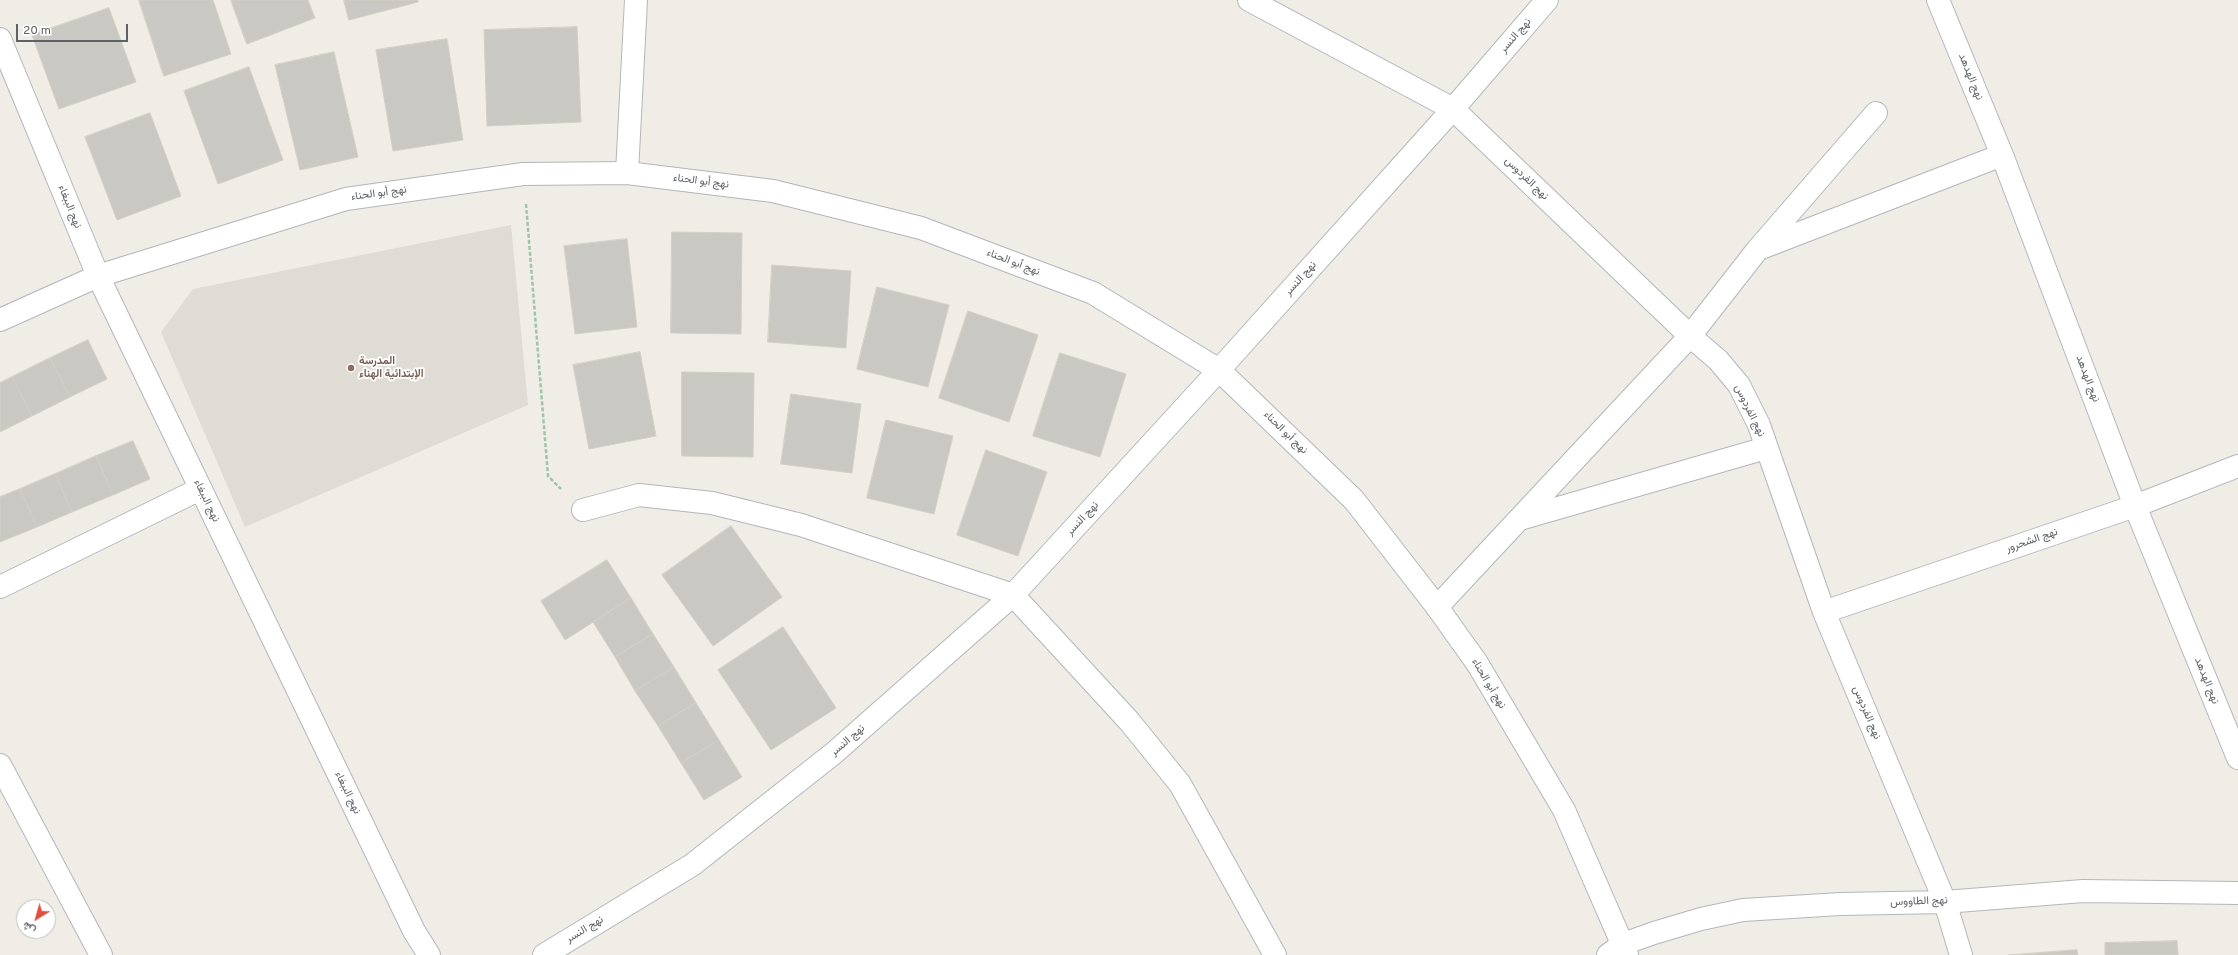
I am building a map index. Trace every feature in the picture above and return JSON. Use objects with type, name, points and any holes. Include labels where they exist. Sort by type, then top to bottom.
[{"type":"street","points":[[627,173],[636,0]]},
{"type":"street","name":"نهج الفردوس","points":[[1249,0],[1453,109],[1690,336],[1718,360],[1738,385],[1759,425],[1824,612],[1945,902],[1961,955]]},
{"type":"street","name":"نهج النسر","points":[[544,955],[692,864],[834,753],[1013,595],[1219,370],[1453,109],[1547,0]]},
{"type":"street","name":"نهج الهدهد","points":[[1938,0],[2002,155],[2135,506],[2238,758]]},
{"type":"street","name":"نهج الببغاء","points":[[0,39],[98,276],[414,931],[429,955]]},
{"type":"street","points":[[1437,607],[1690,336],[1758,249],[1876,113]]},
{"type":"street","points":[[1758,249],[2002,155]]},
{"type":"street","name":"نهج أبو الحناء","points":[[0,320],[98,276],[346,199],[523,174],[627,173],[773,191],[921,228],[1093,293],[1219,370],[1354,500],[1437,607],[1477,664],[1564,810],[1619,951]]},
{"type":"street","points":[[1520,519],[1766,448]]},
{"type":"street","name":"نهج الشحرور","points":[[1824,612],[2135,506],[2238,466]]},
{"type":"street","points":[[0,587],[200,489]]},
{"type":"street","points":[[583,510],[639,495],[712,503],[801,525],[1013,595],[1129,721],[1180,784],[1275,955]]},
{"type":"street","points":[[0,765],[101,955]]},
{"type":"street","name":"نهج الطاووس","points":[[1619,951],[1701,918],[1743,910],[1840,904],[1945,902],[2083,892],[2238,893]]},
{"type":"path","points":[[523,174],[548,476],[583,510]]},
{"type":"shaded area","name":"المدرسة الإبتدائية الهناء","points":[[511,225],[528,405],[245,527],[161,332],[193,289]]},
{"type":"building","points":[[139,0],[213,0],[231,54],[164,76]]},
{"type":"building","points":[[231,0],[308,0],[315,18],[247,44]]},
{"type":"building","points":[[344,0],[418,0],[418,2],[349,20]]},
{"type":"building","points":[[109,8],[136,82],[59,109],[32,35]]},
{"type":"building","points":[[577,27],[581,122],[487,126],[484,30]]},
{"type":"building","points":[[447,39],[463,140],[393,151],[376,50]]},
{"type":"building","points":[[334,52],[358,157],[300,170],[275,65]]},
{"type":"building","points":[[249,67],[283,160],[218,184],[184,91]]},
{"type":"building","points":[[150,113],[181,196],[117,220],[85,137]]},
{"type":"building","points":[[672,232],[742,233],[741,334],[671,333]]},
{"type":"building","points":[[627,239],[637,327],[575,334],[564,246]]},
{"type":"building","points":[[772,265],[851,271],[846,348],[768,342]]},
{"type":"building","points":[[877,287],[949,305],[928,387],[857,369]]},
{"type":"building","points":[[968,311],[1038,335],[1009,422],[939,398]]},
{"type":"building","points":[[88,340],[107,379],[70,397],[50,358]]},
{"type":"building","points":[[640,352],[656,436],[589,449],[573,365]]},
{"type":"building","points":[[1060,353],[1126,374],[1100,457],[1033,436]]},
{"type":"building","points":[[50,358],[70,397],[32,416],[12,377]]},
{"type":"building","points":[[682,372],[754,373],[753,457],[682,456]]},
{"type":"building","points":[[12,377],[32,416],[0,432],[0,383]]},
{"type":"building","points":[[791,394],[861,404],[852,473],[781,464]]},
{"type":"building","points":[[886,420],[953,436],[934,514],[867,498]]},
{"type":"building","points":[[133,441],[150,479],[113,495],[96,456]]},
{"type":"building","points":[[986,450],[1047,472],[1018,556],[957,535]]},
{"type":"building","points":[[96,456],[113,495],[72,512],[55,474]]},
{"type":"building","points":[[55,474],[72,512],[37,527],[20,489]]},
{"type":"building","points":[[20,489],[37,527],[0,542],[0,497]]},
{"type":"building","points":[[731,526],[782,597],[713,646],[662,575]]},
{"type":"building","points":[[607,560],[631,598],[565,640],[541,601]]},
{"type":"building","points":[[631,598],[653,634],[615,657],[593,622]]},
{"type":"building","points":[[783,627],[836,708],[771,750],[718,670]]},
{"type":"building","points":[[653,634],[674,667],[635,691],[615,657]]},
{"type":"building","points":[[674,667],[696,703],[658,726],[635,691]]},
{"type":"building","points":[[696,703],[719,740],[681,763],[658,726]]},
{"type":"building","points":[[719,740],[742,777],[704,800],[681,763]]},
{"type":"building","points":[[2177,941],[2178,955],[2105,955],[2105,943]]},
{"type":"building","points":[[2077,950],[2078,955],[2009,955]]},
{"type":"place","name":"المدرسة الإبتدائية الهناء","points":[[351,368]]}]
